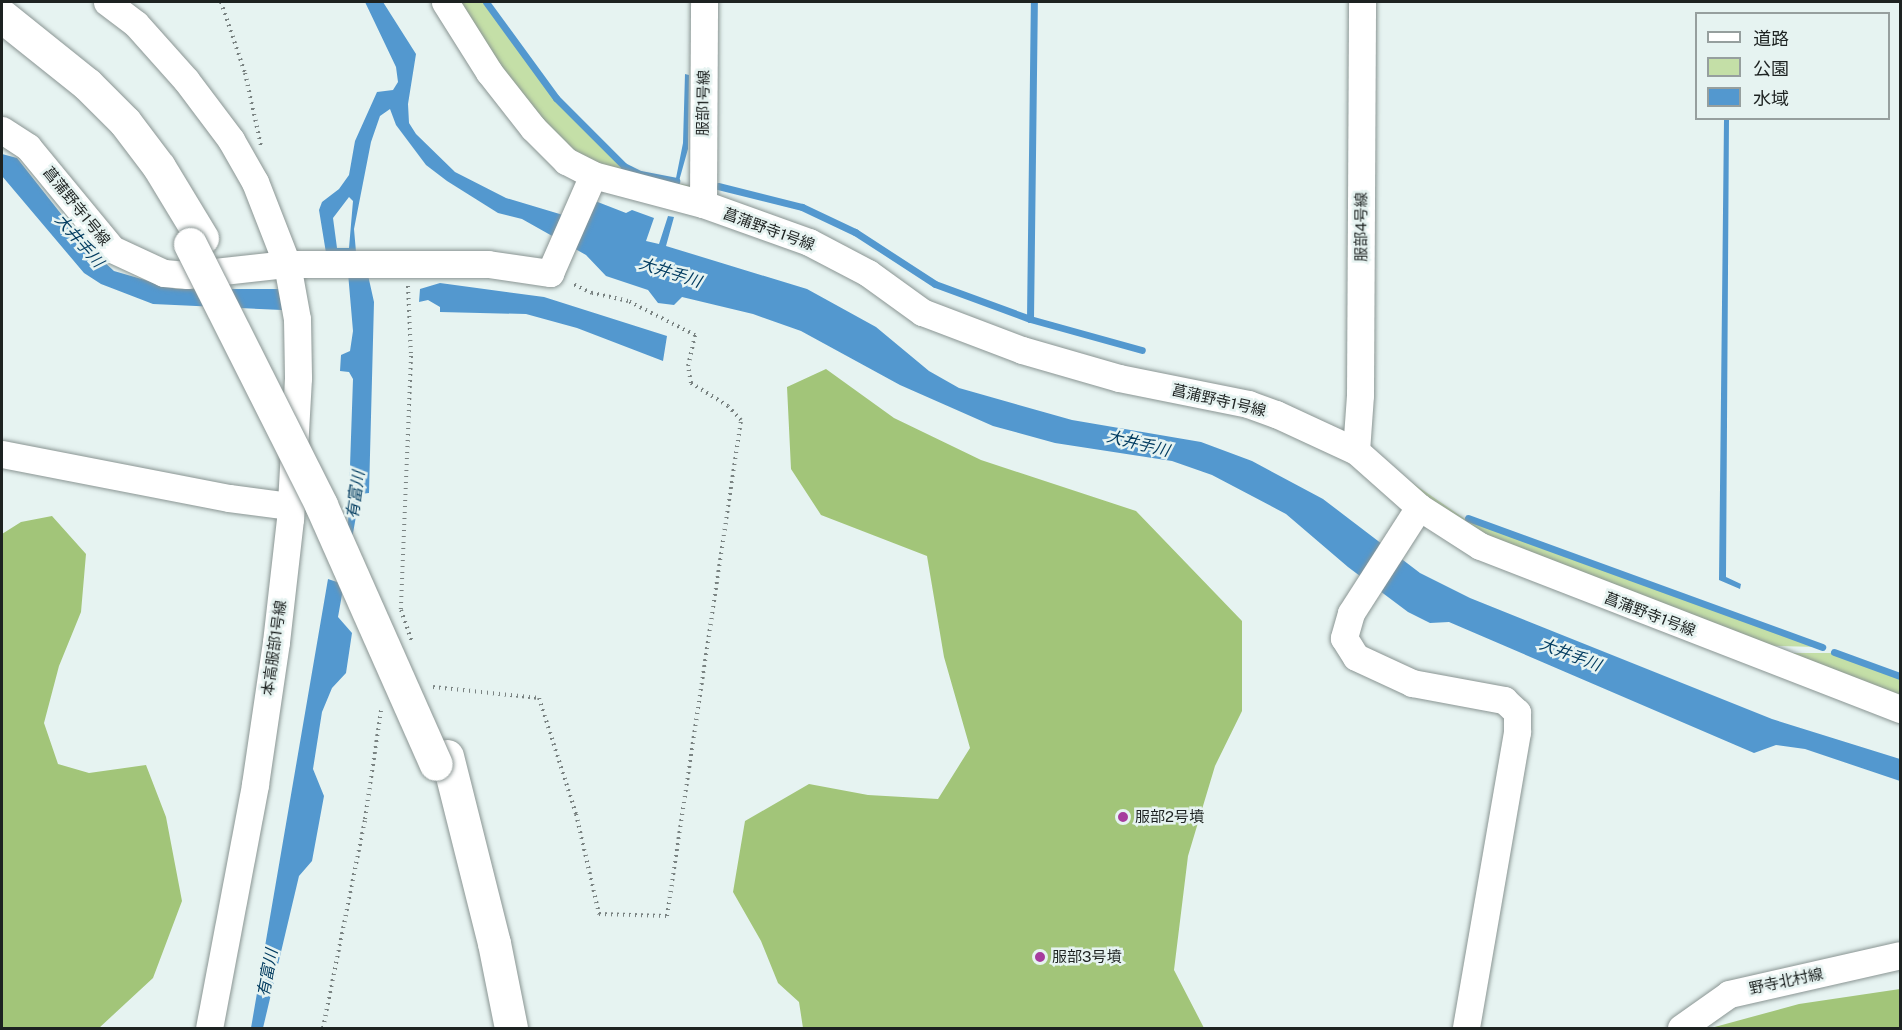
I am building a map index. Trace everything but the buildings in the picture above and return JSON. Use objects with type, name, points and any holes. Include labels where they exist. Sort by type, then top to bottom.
[{"type":"highway","points":[[2,16],[87,84],[125,122],[159,167],[441,760],[494,944],[511,1029]]},
{"type":"highway","points":[[2,33],[80,95],[150,175],[196,241]]},
{"type":"highway","points":[[441,760],[484,949],[496,1029]]},
{"type":"street","name":"本高服部1号線","points":[[107,2],[136,24],[186,80],[231,140],[255,182],[294,265],[298,366],[290,506],[255,785],[209,1029]]},
{"type":"street","name":"菖蒲野寺1号線","points":[[445,2],[489,72],[533,128],[566,161],[591,180],[703,204],[809,242],[868,273],[922,312],[1022,350],[1119,378],[1248,404],[1356,451],[1413,516],[1541,573],[1900,709]]},
{"type":"street","name":"服部1号線","points":[[703,204],[704,2]]},
{"type":"street","name":"服部4号線","points":[[1356,451],[1360,394],[1362,2]]},
{"type":"street","name":"菖蒲野寺1号線","points":[[2,130],[28,147],[112,249],[138,264],[164,273],[188,275],[294,265],[399,264]]},
{"type":"street","points":[[399,264],[554,266],[591,180]]},
{"type":"street","points":[[2,454],[229,498],[290,506]]},
{"type":"street","points":[[1413,516],[1351,614],[1344,638],[1356,657],[1412,683],[1504,700],[1517,712],[1517,732],[1466,1029]]},
{"type":"street","name":"野寺北村線","points":[[1681,1029],[1728,994],[1900,955]]},
{"type":"path","points":[[221,2],[262,140],[255,182]]},
{"type":"path","points":[[399,264],[411,356],[401,610],[413,636],[411,646]]},
{"type":"path","points":[[433,687],[539,698],[576,814],[599,914],[667,916],[741,420],[728,406],[691,383],[688,366],[695,335],[628,301],[592,293],[554,266]]},
{"type":"path","points":[[323,1029],[365,819],[383,702]]},
{"type":"green space","points":[[452,2],[483,2],[556,102],[622,168],[640,176],[692,186],[687,192],[615,173],[558,145]]},
{"type":"green space","points":[[826,369],[894,418],[981,460],[1136,511],[1242,621],[1242,711],[1215,766],[1188,856],[1174,970],[1204,1028],[803,1028],[799,1002],[778,983],[761,941],[733,892],[745,821],[809,784],[868,795],[938,799],[970,748],[944,657],[927,556],[821,515],[791,469],[787,387]]},
{"type":"green space","points":[[1363,449],[1465,519],[1818,647],[1745,645],[1482,540]]},
{"type":"green space","points":[[52,516],[86,554],[81,612],[59,666],[44,723],[58,764],[89,773],[146,765],[166,817],[182,901],[153,978],[99,1028],[2,1028],[2,534],[21,522]]},
{"type":"green space","points":[[1770,653],[1832,653],[1900,677],[1900,702]]},
{"type":"green space","points":[[1900,989],[1900,1028],[1711,1028],[1799,1004]]},
{"type":"water","points":[[365,2],[383,2],[416,54],[408,104],[409,123],[416,134],[455,172],[506,198],[563,215],[590,199],[626,213],[632,210],[654,218],[646,241],[659,244],[668,216],[674,217],[666,246],[807,289],[876,327],[929,371],[959,388],[1072,420],[1201,442],[1252,461],[1323,499],[1420,573],[1470,598],[1772,719],[1900,759],[1900,781],[1805,749],[1776,745],[1754,753],[1449,622],[1430,623],[1408,612],[1348,567],[1286,514],[1212,475],[1172,461],[1055,443],[993,426],[900,385],[801,331],[753,314],[682,297],[674,305],[658,303],[648,290],[606,276],[586,255],[522,219],[498,213],[447,181],[426,165],[396,125],[390,109],[380,116],[371,142],[354,229],[356,252],[368,275],[374,302],[369,493],[360,494],[338,617],[352,633],[346,673],[332,688],[322,712],[313,769],[324,796],[312,861],[299,876],[263,1028],[251,1028],[328,579],[337,582],[348,525],[353,379],[349,372],[340,371],[341,355],[350,351],[353,331],[348,273],[326,253],[319,210],[322,202],[339,189],[349,175],[355,141],[377,92],[393,90],[398,82],[396,67]],"holes":[[[349,197],[353,201],[349,248],[337,248],[333,218]]]},
{"type":"water","points":[[685,74],[689,75],[688,149],[679,181],[676,178],[683,143]]},
{"type":"water","points":[[1724,120],[1729,120],[1726,577],[1741,584],[1740,589],[1719,580]]},
{"type":"water","name":"大井手川","points":[[2,154],[17,158],[84,243],[114,271],[176,289],[281,289],[282,310],[153,304],[101,284],[84,273],[2,176]]},
{"type":"water","points":[[440,283],[544,297],[667,336],[663,361],[577,328],[526,314],[440,312],[440,307],[428,300],[419,302],[420,289]]},
{"type":"waterway","points":[[486,2],[556,98],[624,166],[640,174],[676,181]]},
{"type":"waterway","points":[[1030,319],[1034,2]]},
{"type":"waterway","points":[[718,186],[802,207],[855,232],[935,284],[1030,319],[1142,350]]},
{"type":"waterway","points":[[1468,518],[1822,647]]},
{"type":"waterway","points":[[1834,652],[1900,676]]},
{"type":"place","name":"服部2号墳","points":[[1123,817]]},
{"type":"place","name":"服部3号墳","points":[[1040,957]]},
{"type":"water label","name":"有富川","points":[[356,495]]},
{"type":"water label","name":"有富川","points":[[268,973]]}]
